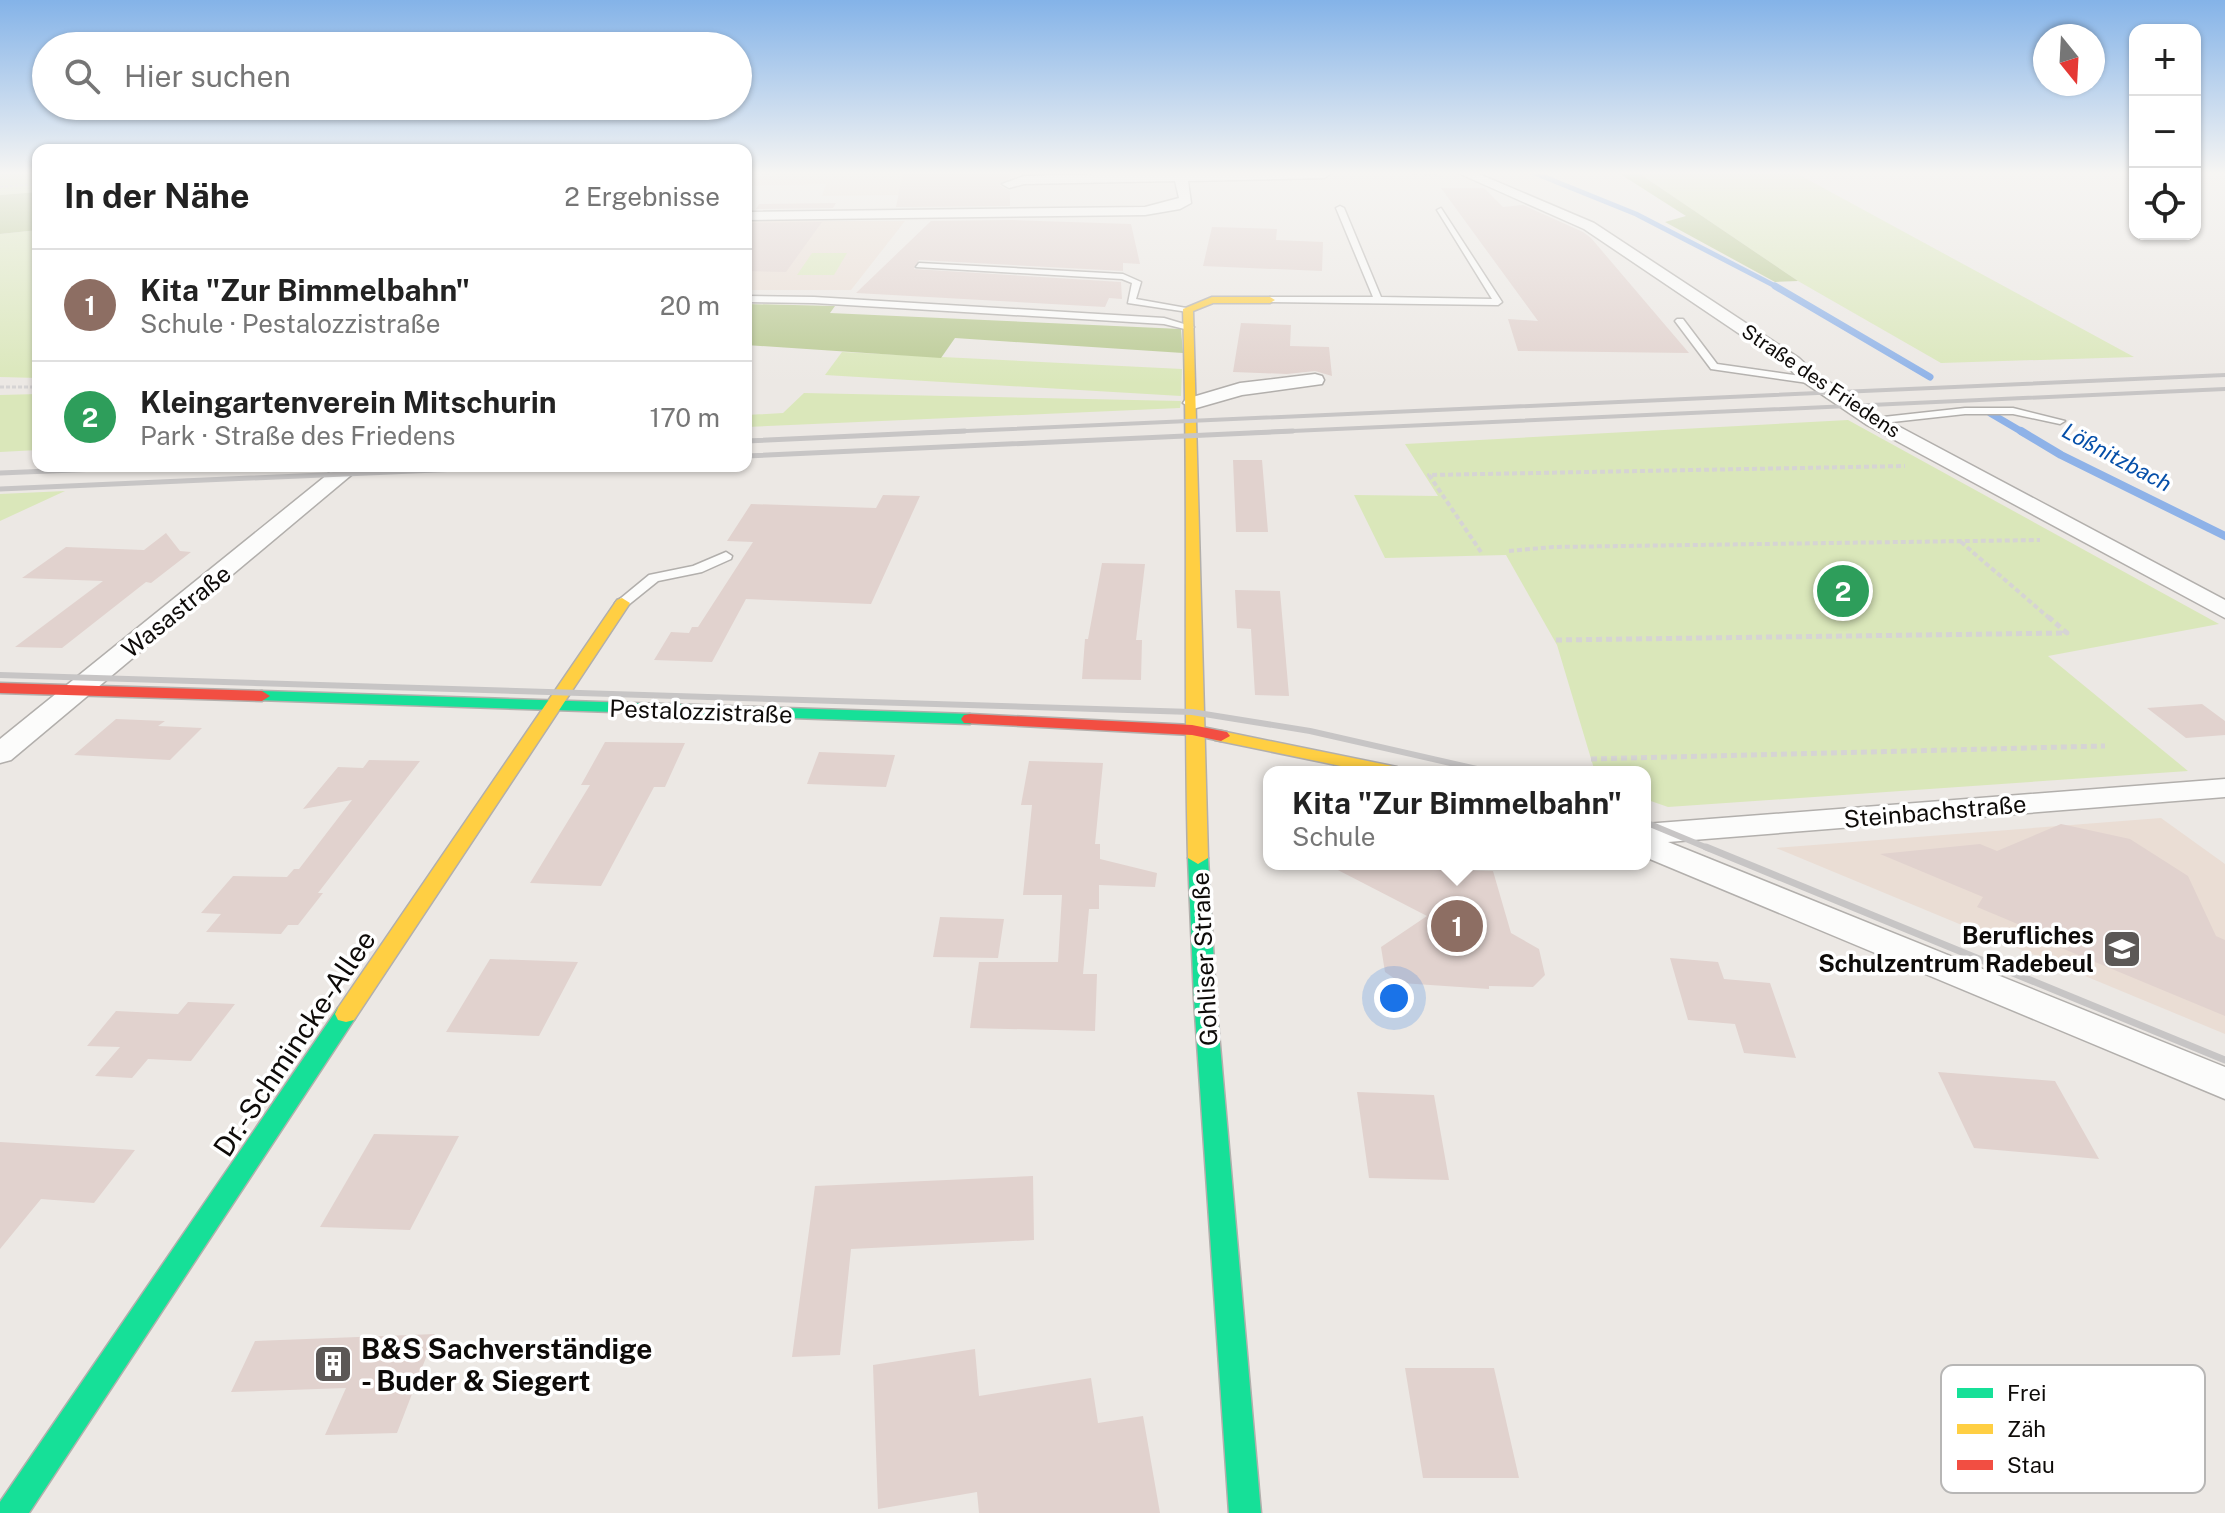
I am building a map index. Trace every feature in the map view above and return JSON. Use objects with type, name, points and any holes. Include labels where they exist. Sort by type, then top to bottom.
[{"type":"street","name":"Straße des Friedens","points":[[1614,243],[1793,362],[1815,381],[1874,421],[2225,610]]},
{"type":"street","points":[[1189,318],[1212,300],[1270,300]]},
{"type":"street","name":"Gohliser Straße","points":[[1189,318],[1193,403],[1192,730],[1205,999],[1245,1513]]},
{"type":"street","points":[[1193,403],[1240,389],[1315,380]]},
{"type":"street","name":"Wasastraße","points":[[0,754],[344,472]]},
{"type":"street","name":"Dr.-Schmincke-Allee","points":[[11,1513],[622,603]]},
{"type":"street","name":"Pestalozzistraße","points":[[0,688],[1068,722],[1192,730],[1368,766]]},
{"type":"street","name":"Steinbachstraße","points":[[1651,834],[2225,788]]},
{"type":"street","points":[[1651,847],[2225,1084]]},
{"type":"lane","points":[[1354,243],[1378,300]]},
{"type":"lane","points":[[1270,300],[1498,302],[1461,243]]},
{"type":"lane","points":[[919,265],[1123,277],[1137,282],[1131,301],[1189,318]]},
{"type":"lane","points":[[752,299],[1164,321],[1189,318]]},
{"type":"lane","points":[[1680,321],[1714,367],[1815,381]]},
{"type":"lane","points":[[1874,421],[1965,411],[2013,411],[2060,421]]},
{"type":"lane","points":[[622,603],[654,578],[697,569],[726,556]]},
{"type":"path","points":[[0,387],[32,387]]},
{"type":"path","points":[[1481,552],[1429,475],[1913,466]]},
{"type":"path","points":[[1509,551],[1553,547],[2049,540]]},
{"type":"path","points":[[1556,640],[2067,633],[1960,541]]},
{"type":"path","points":[[1591,759],[2105,746]]},
{"type":"shaded area","points":[[752,243],[888,243],[851,290],[752,290]]},
{"type":"shaded area","name":"Berufliches Schulzentrum Radebeul","points":[[2161,818],[2225,864],[2225,1034],[1776,848]]},
{"type":"green space","points":[[0,243],[32,243],[32,378],[0,377]]},
{"type":"green space","points":[[1703,243],[1741,243],[1798,281],[1775,282]]},
{"type":"green space","points":[[1741,243],[1924,243],[2134,357],[1941,363],[1798,281]]},
{"type":"green space","points":[[812,253],[847,253],[834,275],[797,275]]},
{"type":"green space","points":[[752,304],[835,306],[830,313],[1181,329],[1183,353],[955,338],[941,358],[752,345]]},
{"type":"green space","points":[[842,352],[1182,369],[1181,396],[825,375]]},
{"type":"green space","points":[[804,393],[1181,401],[1180,408],[752,427],[752,415],[783,413]]},
{"type":"green space","points":[[32,394],[32,450],[0,452],[0,395]]},
{"type":"green space","points":[[1848,420],[2219,624],[2048,656],[2188,771],[1668,807],[1651,801],[1651,766],[1593,766],[1557,645],[1506,555],[1385,558],[1354,495],[1438,496],[1405,444]]},
{"type":"green space","points":[[65,491],[0,521],[0,494]]},
{"type":"building","points":[[752,243],[807,243],[786,272],[752,271]]},
{"type":"building","points":[[908,243],[1135,243],[1140,264],[1123,263],[1123,271],[919,260],[914,269],[1121,282],[1122,299],[1109,298],[1105,307],[856,293]]},
{"type":"building","points":[[1208,243],[1323,243],[1322,271],[1203,266]]},
{"type":"building","points":[[1481,243],[1595,243],[1689,353],[1518,351],[1508,319],[1538,321]]},
{"type":"building","points":[[1241,323],[1291,325],[1290,346],[1329,347],[1332,376],[1315,371],[1287,374],[1233,372]]},
{"type":"building","points":[[1233,460],[1262,460],[1268,532],[1236,532]]},
{"type":"building","points":[[883,495],[920,496],[871,604],[746,599],[712,662],[654,660],[671,632],[689,633],[692,627],[698,627],[753,542],[727,541],[751,504],[876,508]]},
{"type":"building","points":[[166,533],[180,551],[191,552],[151,583],[146,582],[62,648],[15,647],[103,581],[22,578],[66,547],[144,550]]},
{"type":"building","points":[[1102,563],[1145,564],[1136,640],[1142,640],[1141,680],[1082,679],[1085,639],[1088,639]]},
{"type":"building","points":[[1235,590],[1280,591],[1289,696],[1255,695],[1251,629],[1237,628]]},
{"type":"building","points":[[2202,704],[2225,721],[2225,735],[2186,738],[2147,708]]},
{"type":"building","points":[[116,719],[165,721],[158,726],[202,728],[170,760],[74,755]]},
{"type":"building","points":[[605,742],[685,743],[665,787],[654,787],[601,886],[530,883],[590,785],[581,785]]},
{"type":"building","points":[[819,752],[895,755],[886,787],[807,784]]},
{"type":"building","points":[[369,760],[420,761],[318,893],[323,893],[298,925],[288,925],[281,934],[206,932],[221,914],[201,913],[233,876],[287,877],[294,869],[299,869],[352,800],[303,809],[338,767],[363,768]]},
{"type":"building","points":[[1029,761],[1103,763],[1095,844],[1100,844],[1100,859],[1157,873],[1155,887],[1099,885],[1099,909],[1089,909],[1083,974],[1097,974],[1095,1031],[970,1028],[979,962],[1058,962],[1062,895],[1023,895],[1032,805],[1021,805]]},
{"type":"building","name":"Berufliches Schulzentrum Radebeul","points":[[2061,824],[2130,839],[2188,876],[2216,936],[2225,940],[2225,1016],[2030,935],[2032,930],[1977,907],[1983,897],[1880,854],[1980,844],[1997,851]]},
{"type":"building","points":[[1338,870],[1493,871],[1511,933],[1539,949],[1545,975],[1533,987],[1489,986],[1489,989],[1401,983],[1385,972],[1381,947],[1427,916]]},
{"type":"building","points":[[940,917],[1004,919],[998,958],[933,957]]},
{"type":"building","points":[[1670,958],[1718,962],[1724,979],[1770,983],[1796,1058],[1744,1053],[1735,1024],[1688,1020]]},
{"type":"building","points":[[490,959],[578,962],[539,1036],[446,1032]]},
{"type":"building","points":[[188,1002],[235,1004],[191,1061],[148,1059],[132,1078],[95,1076],[120,1047],[87,1046],[116,1011],[178,1014]]},
{"type":"building","points":[[1938,1072],[2055,1081],[2099,1159],[1974,1148]]},
{"type":"building","points":[[1357,1092],[1434,1095],[1449,1180],[1369,1178]]},
{"type":"building","points":[[374,1134],[459,1136],[410,1230],[320,1227]]},
{"type":"building","points":[[0,1142],[135,1150],[94,1203],[41,1199],[0,1249]]},
{"type":"building","points":[[1033,1176],[1034,1240],[851,1249],[840,1355],[792,1357],[815,1186]]},
{"type":"building","name":"B&S Sachverständige - Buder & Siegert","points":[[435,1334],[397,1433],[325,1435],[346,1388],[231,1392],[255,1341]]},
{"type":"building","points":[[975,1349],[979,1396],[1091,1378],[1098,1423],[1143,1416],[1160,1513],[979,1513],[977,1492],[878,1509],[873,1365]]},
{"type":"building","points":[[1405,1368],[1494,1368],[1519,1478],[1423,1478]]},
{"type":"waterway","name":"Lößnitzbach","points":[[1691,243],[1779,288]]},
{"type":"waterway","name":"Lößnitzbach","points":[[1775,286],[1930,377]]},
{"type":"waterway","name":"Lößnitzbach","points":[[1990,413],[2024,433]]},
{"type":"waterway","name":"Lößnitzbach","points":[[2021,431],[2061,455],[2225,536]]},
{"type":"railway","points":[[965,431],[2225,375]]},
{"type":"railway","points":[[1267,432],[2225,389]]},
{"type":"railway","points":[[752,441],[965,431]]},
{"type":"railway","points":[[920,433],[965,431]]},
{"type":"railway","points":[[1267,432],[1293,431]]},
{"type":"railway","points":[[752,456],[1267,432]]},
{"type":"railway","points":[[1249,433],[1267,432]]},
{"type":"railway","points":[[0,473],[32,472]]},
{"type":"railway","points":[[0,489],[389,472]]},
{"type":"railway","points":[[0,675],[1192,712],[1310,731],[1464,766]]},
{"type":"railway","points":[[1651,824],[1710,849]]},
{"type":"railway","points":[[1706,847],[2225,1060]]},
{"type":"traffic: fast","points":[[262,696],[970,719]]},
{"type":"traffic: fast","points":[[1198,858],[1205,999],[1245,1513]]},
{"type":"traffic: fast","points":[[11,1513],[346,1014]]},
{"type":"traffic: slow","points":[[1198,858],[1193,446],[1188,309],[1212,300],[1270,300]]},
{"type":"traffic: slow","points":[[346,1014],[622,603]]},
{"type":"traffic: slow","points":[[1221,736],[1368,766]]},
{"type":"traffic: jam","points":[[0,688],[262,696]]},
{"type":"traffic: jam","points":[[970,719],[1192,730],[1221,736]]},
{"type":"place","name":"Kleingartenverein Mitschurin","points":[[1843,591]]},
{"type":"place","name":"Kita \"Zur Bimmelbahn\"","points":[[1457,926]]},
{"type":"place","name":"Berufliches Schulzentrum Radebeul","points":[[2122,949]]},
{"type":"place","name":"B&S Sachverständige - Buder & Siegert","points":[[333,1364]]}]
